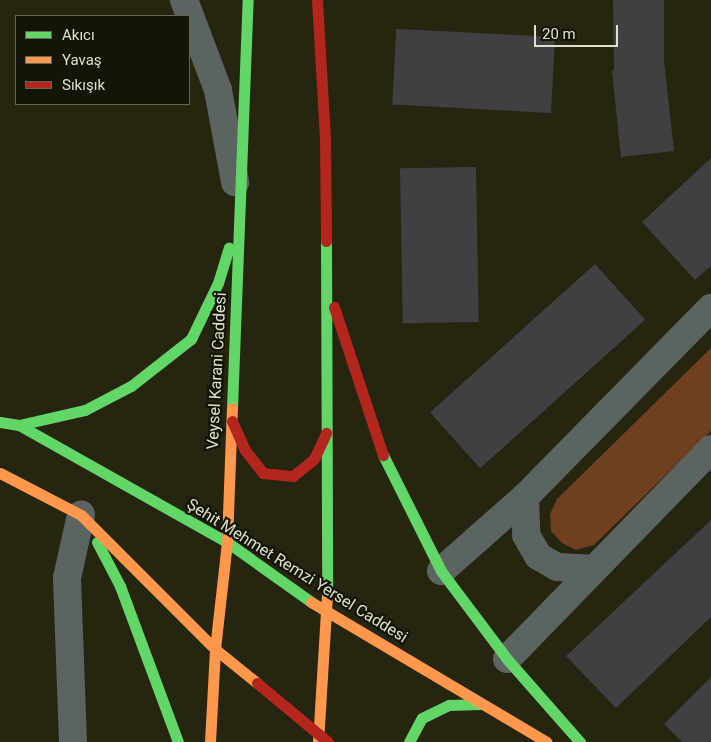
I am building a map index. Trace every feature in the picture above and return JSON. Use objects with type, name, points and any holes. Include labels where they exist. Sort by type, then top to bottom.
[{"type":"main road","name":"Veysel Karani Caddesi","points":[[210,742],[215,649],[227,542],[248,0]]},
{"type":"main road","points":[[317,0],[325,139],[328,430],[327,613],[322,740]]},
{"type":"main road","points":[[19,425],[85,410],[131,386],[191,339],[218,283],[241,214]]},
{"type":"main road","points":[[326,280],[385,462],[441,571],[507,659],[580,742]]},
{"type":"main road","points":[[231,417],[245,450],[263,473],[293,476],[314,459],[328,430]]},
{"type":"main road","name":"Şehit Mehmet Remzi Yersel Caddesi","points":[[0,422],[19,425],[227,542],[327,613],[547,742]]},
{"type":"main road","points":[[0,472],[82,515],[215,649],[322,740]]},
{"type":"main road","points":[[82,515],[120,586],[178,742]]},
{"type":"main road","points":[[409,742],[422,718],[449,705],[480,704]]},
{"type":"street","points":[[184,0],[190,15]]},
{"type":"street","points":[[190,16],[218,90],[241,214]]},
{"type":"street","points":[[441,571],[524,497],[711,308]]},
{"type":"street","points":[[507,659],[592,569],[711,450]]},
{"type":"street","points":[[524,497],[526,535],[538,556],[557,567],[592,569]]},
{"type":"street","points":[[73,742],[67,578],[82,515]]},
{"type":"shaded area","points":[[711,348],[711,431],[594,545],[576,550],[562,543],[551,531],[550,514],[557,499]]},
{"type":"building","points":[[613,0],[664,0],[664,60],[674,151],[621,157],[612,71],[614,70]]},
{"type":"building","points":[[396,29],[555,37],[551,113],[392,105]]},
{"type":"building","points":[[711,158],[711,266],[695,280],[642,222]]},
{"type":"building","points":[[476,167],[479,322],[403,323],[400,168]]},
{"type":"building","points":[[595,264],[645,320],[480,468],[430,413]]},
{"type":"building","points":[[711,520],[711,617],[616,708],[566,656]]},
{"type":"building","points":[[711,677],[711,742],[682,742],[664,724]]},
{"type":"traffic: fast","points":[[232,408],[248,0]]},
{"type":"traffic: fast","points":[[326,241],[327,595]]},
{"type":"traffic: fast","points":[[19,425],[85,410],[131,386],[191,339],[218,283],[229,248]]},
{"type":"traffic: fast","points":[[0,422],[19,425],[227,542],[311,602]]},
{"type":"traffic: fast","points":[[383,455],[441,571],[507,659],[580,742]]},
{"type":"traffic: fast","points":[[97,542],[120,586],[178,742]]},
{"type":"traffic: fast","points":[[409,742],[422,718],[449,705],[480,704]]},
{"type":"traffic: slow","points":[[210,742],[215,649],[227,542],[232,408]]},
{"type":"traffic: slow","points":[[0,473],[81,515],[215,649],[257,683]]},
{"type":"traffic: slow","points":[[318,742],[327,595]]},
{"type":"traffic: slow","points":[[311,602],[547,742]]},
{"type":"traffic: jam","points":[[317,0],[325,139],[326,241]]},
{"type":"traffic: jam","points":[[334,307],[383,455]]},
{"type":"traffic: jam","points":[[232,421],[245,450],[263,473],[293,476],[314,459],[326,433]]},
{"type":"traffic: jam","points":[[257,683],[328,742]]}]
